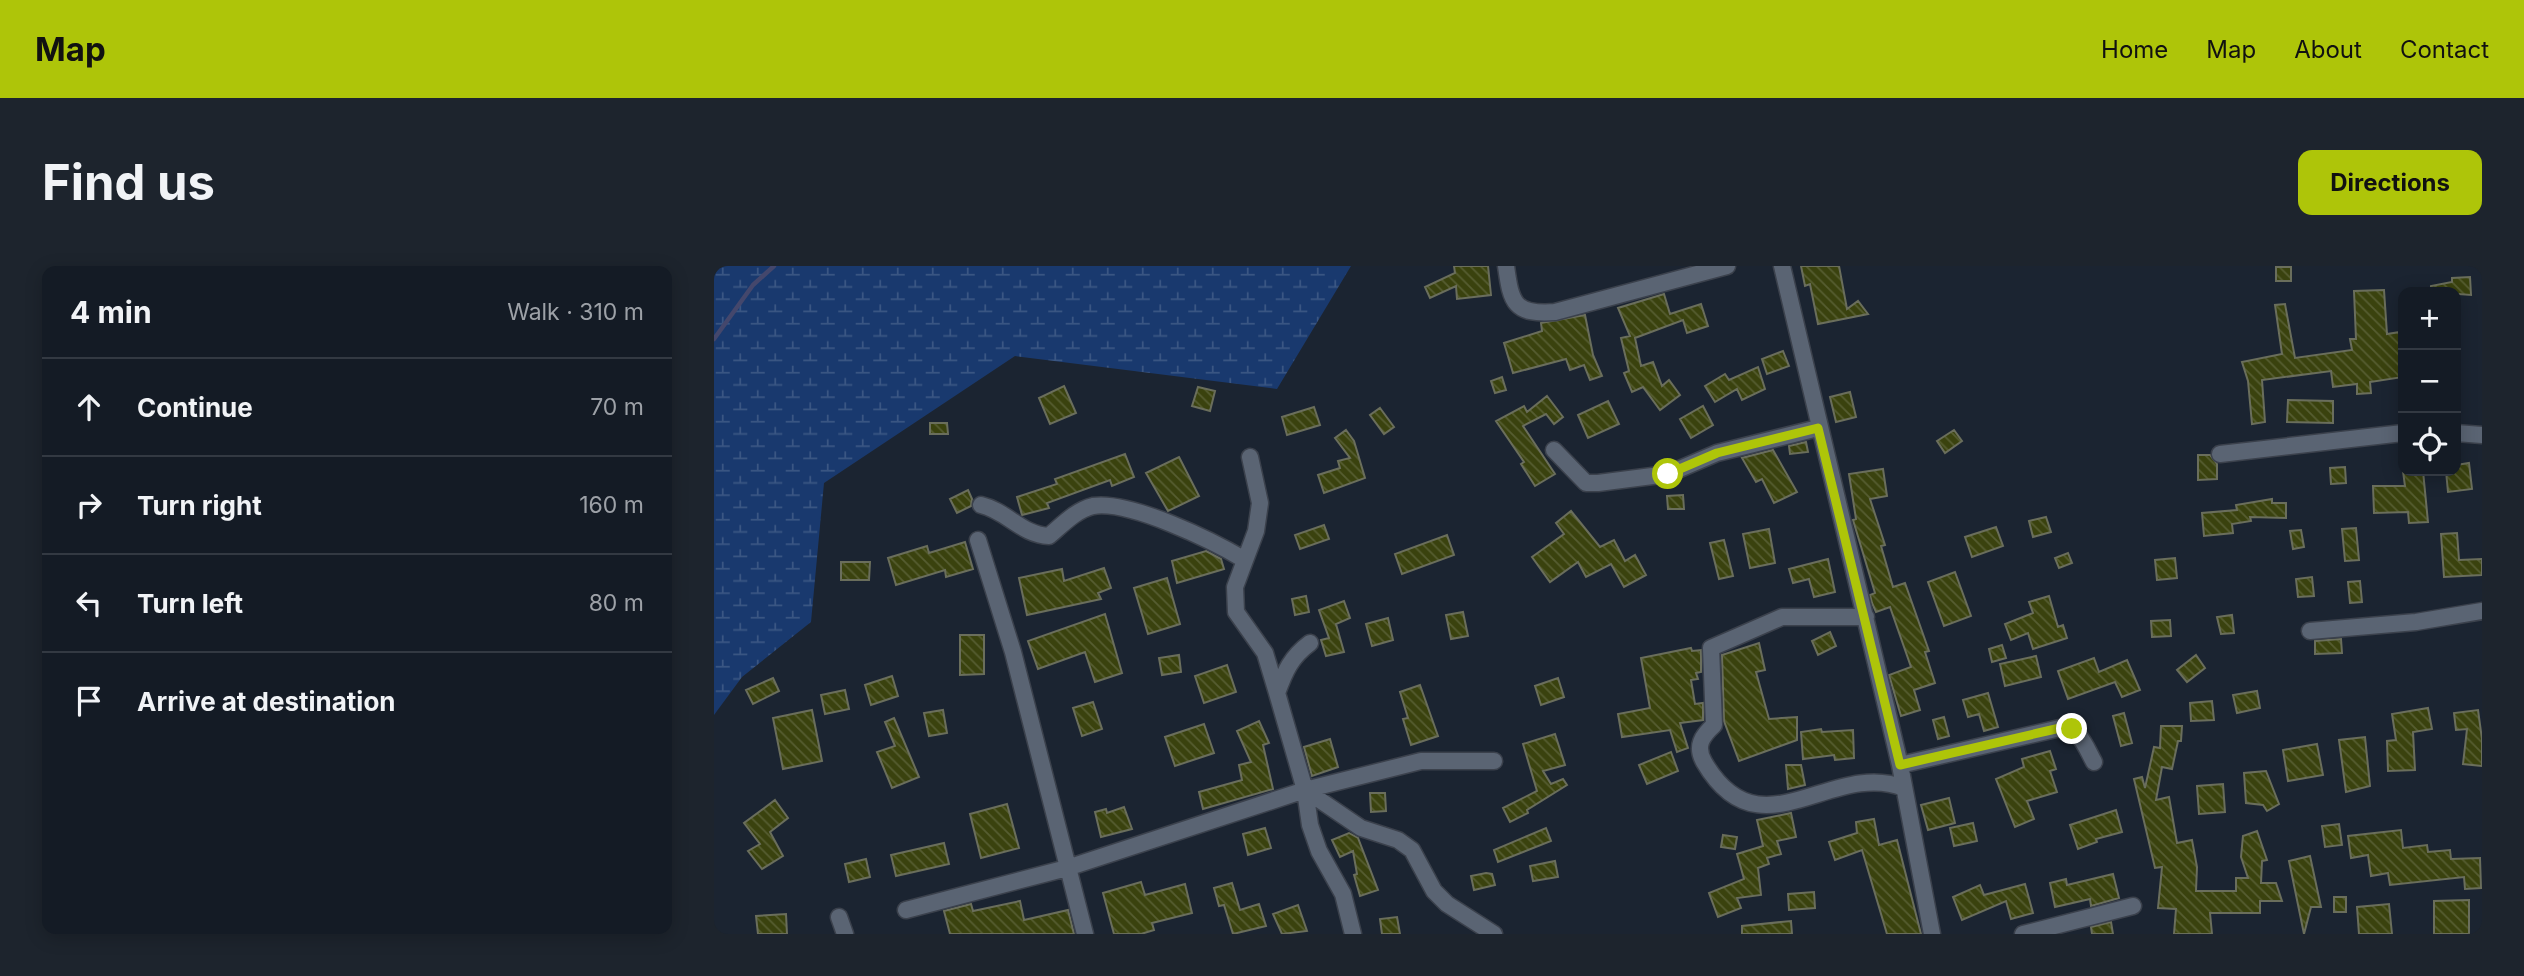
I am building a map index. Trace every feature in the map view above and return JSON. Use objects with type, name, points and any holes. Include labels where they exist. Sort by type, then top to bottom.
[{"type":"street","points":[[1506,266],[1510,297],[1522,309],[1532,314],[1555,312],[1727,266]]},
{"type":"street","points":[[1782,266],[1818,428],[1900,765],[1932,934]]},
{"type":"street","points":[[1554,450],[1586,483],[1598,483],[1668,474],[1717,453],[1818,428]]},
{"type":"street","points":[[2461,433],[2482,435]]},
{"type":"street","points":[[2220,454],[2398,434]]},
{"type":"street","points":[[1250,457],[1260,503],[1256,531],[1235,587],[1236,612],[1265,653],[1305,790],[1310,825],[1319,851],[1343,894],[1353,934]]},
{"type":"street","points":[[981,505],[994,508],[1034,536],[1049,536],[1080,511],[1095,506],[1117,506],[1214,542],[1245,560]]},
{"type":"street","points":[[978,540],[1013,652],[1085,934]]},
{"type":"street","points":[[2310,631],[2416,622],[2482,611]]},
{"type":"street","points":[[1866,617],[1782,617],[1711,648],[1714,725],[1702,736],[1699,745],[1702,758],[1720,787],[1739,801],[1762,804],[1789,802],[1863,780],[1889,782],[1904,788]]},
{"type":"street","points":[[1277,693],[1286,668],[1295,654],[1310,643]]},
{"type":"street","points":[[1900,765],[2060,728],[2072,729],[2081,737],[2094,762]]},
{"type":"street","points":[[906,910],[1067,868],[1305,790],[1421,761],[1494,761]]},
{"type":"street","points":[[1305,790],[1361,828],[1398,840],[1412,849],[1434,891],[1447,904],[1494,934]]},
{"type":"street","points":[[2023,934],[2133,906]]},
{"type":"street","points":[[839,917],[845,934]]},
{"type":"green space","points":[[714,266],[1351,266],[1277,389],[1015,356],[824,483],[811,622],[742,677],[714,715]]},
{"type":"building","points":[[1454,266],[1488,266],[1491,295],[1457,299],[1456,286],[1430,298],[1425,287],[1455,273]]},
{"type":"building","points":[[1801,266],[1839,266],[1847,309],[1858,301],[1868,314],[1818,324],[1810,284],[1805,286]]},
{"type":"building","points":[[2276,267],[2291,267],[2291,281],[2276,281]]},
{"type":"building","points":[[2470,277],[2471,295],[2461,294],[2461,287],[2431,287],[2452,282],[2452,278]]},
{"type":"building","points":[[2384,290],[2387,334],[2398,332],[2398,378],[2370,382],[2371,393],[2357,394],[2357,384],[2333,387],[2331,371],[2262,380],[2265,422],[2252,424],[2248,381],[2242,362],[2282,354],[2275,305],[2285,304],[2295,358],[2352,350],[2350,339],[2356,339],[2354,291]]},
{"type":"building","points":[[1664,294],[1670,314],[1701,304],[1708,326],[1687,333],[1683,320],[1635,338],[1641,366],[1653,362],[1662,386],[1669,380],[1680,395],[1660,410],[1643,387],[1632,392],[1624,373],[1629,371],[1621,338],[1630,336],[1618,308]]},
{"type":"building","points":[[1585,315],[1593,355],[1602,376],[1590,380],[1584,365],[1570,370],[1566,359],[1513,373],[1504,343],[1542,331],[1541,323]]},
{"type":"building","points":[[1783,351],[1789,366],[1767,374],[1762,359]]},
{"type":"building","points":[[1758,367],[1765,389],[1742,400],[1737,389],[1715,402],[1705,386],[1725,374],[1729,380]]},
{"type":"building","points":[[1502,377],[1506,390],[1495,393],[1491,381]]},
{"type":"building","points":[[1064,386],[1076,413],[1050,424],[1039,398]]},
{"type":"building","points":[[1198,387],[1215,391],[1210,411],[1192,406]]},
{"type":"building","points":[[1850,392],[1856,417],[1836,422],[1830,397]]},
{"type":"building","points":[[1547,396],[1563,417],[1554,424],[1546,414],[1523,426],[1555,474],[1535,486],[1521,464],[1524,462],[1496,421],[1524,406],[1527,412]]},
{"type":"building","points":[[2288,400],[2333,401],[2333,423],[2287,422]]},
{"type":"building","points":[[1608,401],[1619,424],[1588,438],[1578,415]]},
{"type":"building","points":[[1703,406],[1713,425],[1691,438],[1680,419]]},
{"type":"building","points":[[1314,407],[1320,425],[1287,435],[1282,417]]},
{"type":"building","points":[[1380,408],[1394,427],[1384,434],[1370,415]]},
{"type":"building","points":[[930,423],[947,423],[948,434],[930,434]]},
{"type":"building","points":[[1346,430],[1354,441],[1365,478],[1324,493],[1318,475],[1340,468],[1338,461],[1350,458],[1335,438]]},
{"type":"building","points":[[1954,430],[1962,441],[1945,453],[1937,441]]},
{"type":"building","points":[[1806,442],[1808,452],[1790,454],[1789,446]]},
{"type":"building","points":[[1773,450],[1797,492],[1774,503],[1762,479],[1756,482],[1742,458]]},
{"type":"building","points":[[1125,454],[1134,477],[1112,486],[1110,480],[1047,503],[1049,508],[1022,515],[1017,497],[1057,484],[1055,479]]},
{"type":"building","points":[[2198,455],[2210,455],[2217,464],[2217,479],[2198,480]]},
{"type":"building","points":[[1179,457],[1199,496],[1168,511],[1146,473]]},
{"type":"building","points":[[2469,463],[2472,489],[2448,492],[2446,476],[2461,476],[2461,464]]},
{"type":"building","points":[[2345,467],[2346,483],[2331,484],[2330,468]]},
{"type":"building","points":[[1883,469],[1887,496],[1870,499],[1885,545],[1881,546],[1893,587],[1905,583],[1929,651],[1925,652],[1935,683],[1914,690],[1920,710],[1901,716],[1889,675],[1911,667],[1890,607],[1876,612],[1872,603],[1870,595],[1875,593],[1853,520],[1856,519],[1849,474]]},
{"type":"building","points":[[2404,476],[2423,476],[2428,522],[2409,523],[2408,512],[2374,513],[2373,486],[2405,486]]},
{"type":"building","points":[[968,490],[972,499],[971,506],[957,513],[950,499]]},
{"type":"building","points":[[1683,495],[1684,509],[1668,509],[1667,496]]},
{"type":"building","points":[[2272,499],[2272,503],[2286,503],[2286,518],[2250,517],[2251,521],[2232,524],[2233,533],[2204,536],[2202,513],[2237,510],[2236,505]]},
{"type":"building","points":[[1571,511],[1600,547],[1614,540],[1625,561],[1635,555],[1646,575],[1624,587],[1611,564],[1586,577],[1578,562],[1550,582],[1532,557],[1564,534],[1556,523]]},
{"type":"building","points":[[2046,517],[2051,532],[2033,537],[2029,521]]},
{"type":"building","points":[[1324,525],[1329,539],[1300,549],[1295,535]]},
{"type":"building","points":[[1996,527],[2003,546],[1972,557],[1965,537]]},
{"type":"building","points":[[2356,528],[2359,560],[2345,561],[2342,529]]},
{"type":"building","points":[[1769,529],[1775,563],[1750,568],[1743,534]]},
{"type":"building","points":[[2301,530],[2304,547],[2293,549],[2290,531]]},
{"type":"building","points":[[2457,533],[2459,560],[2482,559],[2482,575],[2444,577],[2441,534]]},
{"type":"building","points":[[1447,535],[1454,555],[1402,574],[1395,554]]},
{"type":"building","points":[[1724,540],[1733,576],[1719,579],[1710,543]]},
{"type":"building","points":[[965,542],[973,569],[946,577],[945,570],[896,585],[888,558],[927,546],[929,553]]},
{"type":"building","points":[[1206,551],[1221,559],[1224,569],[1177,583],[1172,561]]},
{"type":"building","points":[[2068,553],[2072,563],[2059,568],[2055,558]]},
{"type":"building","points":[[2175,558],[2177,578],[2157,580],[2155,560]]},
{"type":"building","points":[[1828,559],[1835,592],[1814,597],[1809,579],[1793,583],[1789,569]]},
{"type":"building","points":[[841,562],[870,562],[869,580],[841,580]]},
{"type":"building","points":[[1104,568],[1111,588],[1098,593],[1101,599],[1027,615],[1019,578],[1062,569],[1064,581]]},
{"type":"building","points":[[1955,572],[1971,616],[1944,626],[1928,582]]},
{"type":"building","points":[[2312,577],[2314,596],[2298,597],[2296,579]]},
{"type":"building","points":[[1167,578],[1180,624],[1148,634],[1134,588]]},
{"type":"building","points":[[2360,581],[2362,602],[2350,603],[2348,582]]},
{"type":"building","points":[[1306,596],[1309,612],[1295,615],[1292,599]]},
{"type":"building","points":[[2049,596],[2058,627],[2063,625],[2067,638],[2033,649],[2028,633],[2011,640],[2005,624],[2033,613],[2029,602]]},
{"type":"building","points":[[1344,601],[1350,618],[1336,624],[1344,652],[1326,656],[1321,640],[1329,638],[1319,610]]},
{"type":"building","points":[[1463,612],[1468,636],[1451,639],[1446,615]]},
{"type":"building","points":[[1105,614],[1122,673],[1095,682],[1085,652],[1038,669],[1028,641]]},
{"type":"building","points":[[2232,615],[2234,633],[2221,634],[2217,617]]},
{"type":"building","points":[[1388,618],[1393,640],[1372,646],[1366,624]]},
{"type":"building","points":[[2170,620],[2171,636],[2152,637],[2151,621]]},
{"type":"building","points":[[1830,632],[1836,646],[1818,655],[1812,641]]},
{"type":"building","points":[[960,635],[984,635],[984,674],[960,675]]},
{"type":"building","points":[[2341,639],[2342,653],[2315,654],[2315,641]]},
{"type":"building","points":[[1759,643],[1765,670],[1756,672],[1769,719],[1797,717],[1797,740],[1739,761],[1724,721],[1722,655]]},
{"type":"building","points":[[2002,645],[2006,658],[1992,662],[1989,649]]},
{"type":"building","points":[[1691,648],[1692,651],[1701,650],[1701,672],[1696,673],[1698,679],[1691,680],[1695,704],[1703,703],[1703,720],[1680,723],[1688,748],[1677,752],[1670,730],[1622,737],[1618,714],[1650,708],[1641,658]]},
{"type":"building","points":[[1179,655],[1181,672],[1162,675],[1159,658]]},
{"type":"building","points":[[2196,655],[2205,668],[2187,682],[2177,670]]},
{"type":"building","points":[[2036,656],[2041,677],[2005,686],[2000,664]]},
{"type":"building","points":[[2094,658],[2099,672],[2127,660],[2140,690],[2122,697],[2115,682],[2068,699],[2058,671]]},
{"type":"building","points":[[1227,665],[1236,692],[1204,703],[1195,676]]},
{"type":"building","points":[[892,676],[898,696],[871,705],[865,685]]},
{"type":"building","points":[[773,678],[779,691],[753,704],[746,690]]},
{"type":"building","points":[[1558,678],[1564,697],[1541,705],[1535,686]]},
{"type":"building","points":[[1420,685],[1438,736],[1411,745],[1403,719],[1408,718],[1400,692]]},
{"type":"building","points":[[845,690],[849,709],[825,714],[821,695]]},
{"type":"building","points":[[2257,691],[2260,708],[2237,713],[2233,695]]},
{"type":"building","points":[[1988,693],[1998,727],[1984,731],[1979,714],[1968,717],[1963,700]]},
{"type":"building","points":[[2212,701],[2214,720],[2191,721],[2190,703]]},
{"type":"building","points":[[1093,702],[1102,729],[1082,736],[1073,708]]},
{"type":"building","points":[[2428,708],[2432,729],[2413,732],[2415,770],[2388,771],[2387,741],[2396,740],[2392,714]]},
{"type":"building","points":[[812,710],[822,761],[783,769],[773,718]]},
{"type":"building","points":[[943,710],[947,733],[929,736],[924,713]]},
{"type":"building","points":[[2478,710],[2482,766],[2463,764],[2467,729],[2456,730],[2454,713]]},
{"type":"building","points":[[2124,713],[2132,743],[2121,746],[2113,716]]},
{"type":"building","points":[[1944,717],[1949,736],[1938,739],[1933,720]]},
{"type":"building","points":[[894,718],[919,777],[892,788],[877,752],[895,746],[885,722]]},
{"type":"building","points":[[1259,721],[1269,743],[1263,745],[1273,789],[1203,809],[1199,792],[1242,780],[1239,765],[1251,762],[1237,731]]},
{"type":"building","points":[[1204,724],[1214,753],[1175,766],[1165,737]]},
{"type":"building","points":[[2161,726],[2182,726],[2181,741],[2178,741],[2172,769],[2162,767],[2156,800],[2169,797],[2177,843],[2192,840],[2197,867],[2196,891],[2236,891],[2236,878],[2248,878],[2241,857],[2243,836],[2257,831],[2267,860],[2262,861],[2261,883],[2276,883],[2282,901],[2260,901],[2260,913],[2210,913],[2212,934],[2174,934],[2176,909],[2158,908],[2162,867],[2155,868],[2134,779],[2142,777],[2145,788],[2154,747],[2160,748]]},
{"type":"building","points":[[1821,729],[1822,732],[1853,730],[1854,758],[1835,760],[1834,755],[1803,759],[1801,732]]},
{"type":"building","points":[[1555,734],[1565,765],[1543,771],[1551,784],[1563,779],[1567,785],[1527,810],[1528,813],[1510,822],[1503,808],[1537,791],[1523,744]]},
{"type":"building","points":[[2365,737],[2370,786],[2346,792],[2339,740]]},
{"type":"building","points":[[1330,739],[1338,767],[1312,776],[1304,747]]},
{"type":"building","points":[[2317,744],[2323,775],[2288,781],[2283,750]]},
{"type":"building","points":[[2050,751],[2056,769],[2050,771],[2057,792],[2027,801],[2034,819],[2015,827],[1996,779],[2024,767],[2022,759]]},
{"type":"building","points":[[1671,752],[1678,771],[1647,784],[1639,765]]},
{"type":"building","points":[[1786,765],[1801,765],[1805,785],[1788,789]]},
{"type":"building","points":[[2266,771],[2279,804],[2267,811],[2263,805],[2246,803],[2244,773]]},
{"type":"building","points":[[2223,784],[2225,812],[2199,814],[2197,786]]},
{"type":"building","points":[[1370,793],[1385,793],[1386,811],[1371,812]]},
{"type":"building","points":[[1949,798],[1955,823],[1928,830],[1921,805]]},
{"type":"building","points":[[775,800],[788,818],[770,832],[783,856],[762,869],[748,851],[760,844],[744,823]]},
{"type":"building","points":[[1007,804],[1019,848],[981,858],[970,814]]},
{"type":"building","points":[[1124,807],[1132,829],[1101,837],[1095,812],[1106,809],[1107,813]]},
{"type":"building","points":[[2116,810],[2122,832],[2096,839],[2097,842],[2078,849],[2070,825]]},
{"type":"building","points":[[1791,813],[1796,837],[1777,841],[1781,854],[1767,858],[1769,864],[1758,868],[1761,895],[1737,898],[1741,908],[1718,917],[1709,893],[1744,879],[1737,854],[1763,846],[1757,820]]},
{"type":"building","points":[[1874,819],[1879,845],[1897,840],[1921,934],[1887,934],[1862,850],[1835,860],[1829,842],[1857,833],[1856,822]]},
{"type":"building","points":[[1973,823],[1977,841],[1954,846],[1950,828]]},
{"type":"building","points":[[2339,824],[2342,845],[2325,847],[2322,826]]},
{"type":"building","points":[[1265,828],[1271,848],[1248,855],[1243,834]]},
{"type":"building","points":[[1546,828],[1551,841],[1498,862],[1494,850]]},
{"type":"building","points":[[2401,830],[2403,848],[2427,845],[2428,852],[2450,850],[2451,859],[2480,858],[2481,888],[2465,889],[2464,877],[2390,885],[2388,873],[2371,876],[2368,855],[2351,858],[2348,836]]},
{"type":"building","points":[[1349,833],[1358,838],[1378,890],[1360,896],[1354,875],[1357,874],[1353,851],[1340,857],[1332,840]]},
{"type":"building","points":[[1723,835],[1737,837],[1735,849],[1721,847]]},
{"type":"building","points":[[944,843],[949,864],[896,876],[891,855]]},
{"type":"building","points":[[2310,856],[2321,907],[2311,907],[2304,934],[2289,861]]},
{"type":"building","points":[[866,859],[870,877],[849,882],[845,864]]},
{"type":"building","points":[[1555,861],[1558,877],[1533,881],[1530,866]]},
{"type":"building","points":[[1492,874],[1495,885],[1474,890],[1471,876]]},
{"type":"building","points":[[2113,874],[2119,898],[2091,906],[2090,899],[2055,907],[2050,883],[2066,879],[2067,885]]},
{"type":"building","points":[[1141,882],[1145,895],[1185,884],[1192,913],[1152,923],[1154,930],[1141,934],[1114,934],[1103,893]]},
{"type":"building","points":[[1232,883],[1240,910],[1259,904],[1266,926],[1233,934],[1224,905],[1219,906],[1214,888]]},
{"type":"building","points":[[2025,884],[2033,913],[2011,919],[2006,901],[1962,920],[1953,897],[1980,885],[1984,895]]},
{"type":"building","points":[[1814,892],[1815,908],[1789,910],[1788,894]]},
{"type":"building","points":[[2334,897],[2346,897],[2346,912],[2334,912]]},
{"type":"building","points":[[2469,900],[2469,934],[2434,934],[2434,901]]},
{"type":"building","points":[[1020,901],[1024,920],[1068,910],[1074,934],[950,934],[944,911],[971,904],[973,911]]},
{"type":"building","points":[[2389,904],[2392,934],[2359,934],[2357,907]]},
{"type":"building","points":[[1298,905],[1307,931],[1282,934],[1273,914]]},
{"type":"building","points":[[786,914],[787,934],[758,934],[756,916]]},
{"type":"building","points":[[1397,917],[1400,934],[1382,934],[1380,919]]},
{"type":"building","points":[[1791,921],[1792,934],[1742,934],[1742,926]]},
{"type":"building","points":[[2111,922],[2113,934],[2092,934],[2091,927]]},
{"type":"waterway","points":[[714,339],[753,285],[774,266]]},
{"type":"route","points":[[1668,474],[1717,453],[1818,428],[1900,765],[2060,728],[2072,729]]}]
